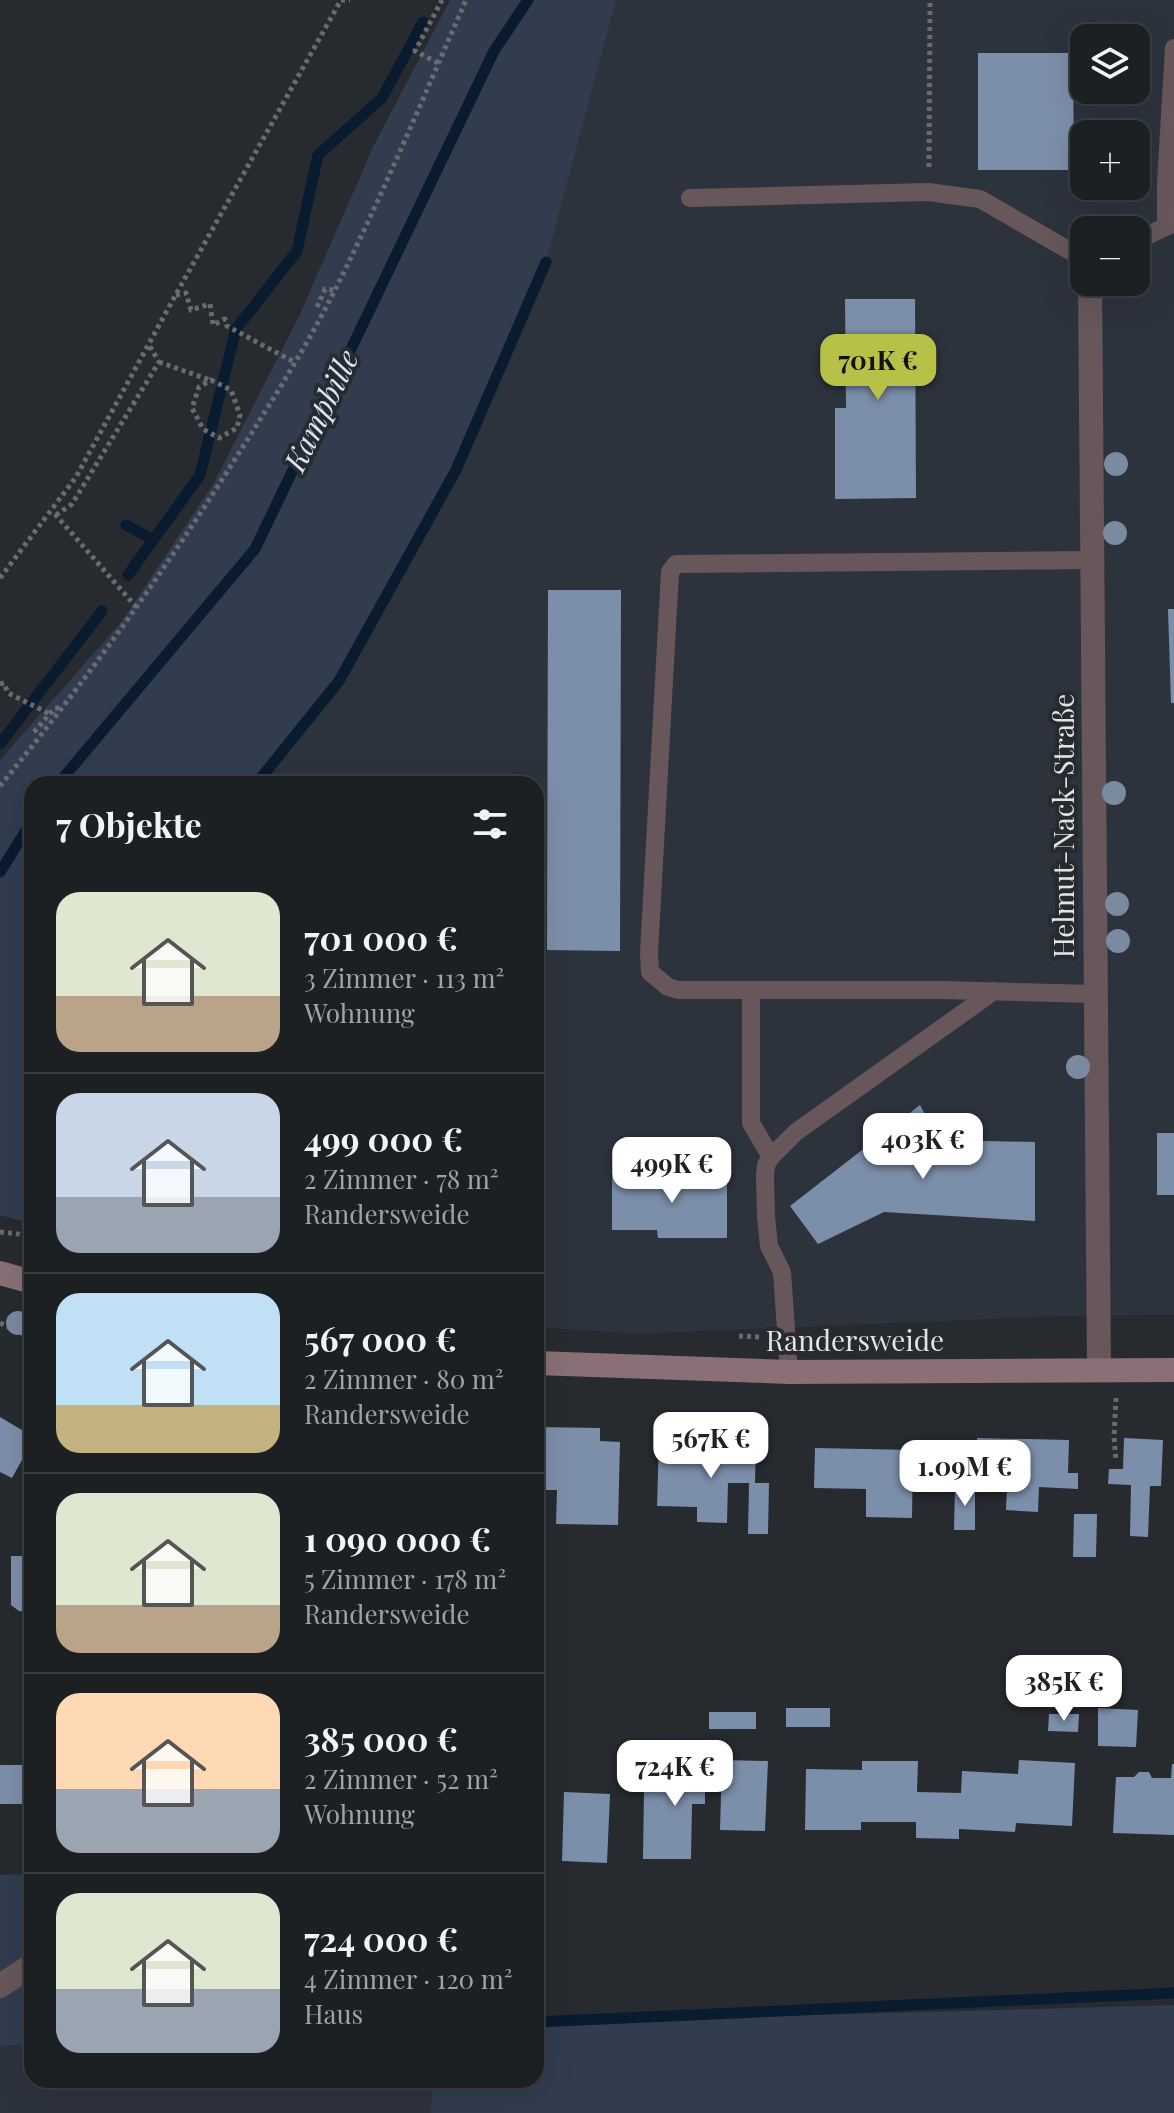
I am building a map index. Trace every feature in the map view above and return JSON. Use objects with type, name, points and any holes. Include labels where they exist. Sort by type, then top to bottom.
[{"type":"street","name":"Helmut-Nack-Straße","points":[[1090,296],[1095,994],[1107,1370]]},
{"type":"street","points":[[0,1273],[24,1280]]},
{"type":"street","name":"Randersweide","points":[[544,1363],[789,1372],[1174,1370]]},
{"type":"street","points":[[0,1986],[24,1970]]},
{"type":"lane","points":[[1150,234],[1170,225],[1166,182],[1174,48]]},
{"type":"lane","points":[[690,198],[928,192],[980,199],[1070,251]]},
{"type":"lane","points":[[1092,560],[676,564],[670,572],[649,953],[650,972],[668,987],[678,990],[1095,994]]},
{"type":"lane","points":[[751,990],[751,1123],[771,1157]]},
{"type":"lane","points":[[789,1372],[782,1272],[769,1246],[766,1165],[796,1132],[994,991]]},
{"type":"path","points":[[0,578],[54,512],[76,477],[341,0],[350,0]]},
{"type":"path","points":[[438,63],[415,51],[442,0]]},
{"type":"path","points":[[38,730],[61,708],[137,608],[192,528],[295,362],[334,290],[466,0]]},
{"type":"path","points":[[928,192],[930,0]]},
{"type":"path","points":[[317,307],[325,289],[334,290]]},
{"type":"path","points":[[175,296],[186,293],[191,310],[210,304],[213,325],[225,319],[227,326],[295,362]]},
{"type":"path","points":[[321,297],[329,300]]},
{"type":"path","points":[[149,345],[159,362],[211,380],[222,384],[231,390],[240,415],[237,428],[219,438],[203,429],[192,408],[199,387],[211,380]]},
{"type":"path","points":[[54,512],[72,504],[159,362]]},
{"type":"path","points":[[237,428],[250,436]]},
{"type":"path","points":[[54,512],[137,608]]},
{"type":"path","points":[[0,684],[4,683],[8,693],[50,714]]},
{"type":"path","points":[[0,786],[50,714],[55,708],[61,708]]},
{"type":"path","points":[[0,1232],[24,1237]]},
{"type":"path","points":[[0,1323],[24,1334]]},
{"type":"path","points":[[724,1336],[880,1338]]},
{"type":"path","points":[[1107,1370],[1116,1461]]},
{"type":"shaded area","points":[[450,0],[616,0],[546,262],[456,470],[339,681],[262,776],[24,776],[24,1222],[0,1215],[0,760],[122,621],[215,481],[300,314],[374,145]]},
{"type":"shaded area","points":[[616,0],[1174,0],[1174,1315],[1060,1316],[636,1334],[544,1328],[544,776],[262,776],[339,681],[456,470],[546,262]]},
{"type":"shaded area","points":[[24,1874],[24,2045],[0,2046],[0,1875]]},
{"type":"shaded area","points":[[1174,2005],[1174,2113],[431,2113],[432,2088],[544,2088],[544,2023]]},
{"type":"shaded area","points":[[24,2045],[24,2088],[432,2088],[431,2113],[0,2113],[0,2046]]},
{"type":"building","points":[[978,53],[1070,53],[1070,104],[1073,104],[1074,120],[1070,120],[1070,170],[978,170]]},
{"type":"building","points":[[845,299],[915,299],[916,498],[835,499],[835,408],[846,408]]},
{"type":"building","points":[[548,590],[621,590],[620,951],[547,950]]},
{"type":"building","points":[[1168,609],[1174,609],[1174,703],[1171,703]]},
{"type":"building","points":[[920,1105],[938,1140],[1035,1142],[1035,1221],[884,1212],[818,1244],[790,1206]]},
{"type":"building","points":[[1157,1133],[1174,1133],[1174,1195],[1157,1195]]},
{"type":"building","points":[[727,1175],[727,1238],[658,1238],[657,1230],[612,1230],[612,1176]]},
{"type":"building","points":[[0,1417],[24,1431],[24,1456],[12,1478],[0,1472]]},
{"type":"building","points":[[544,1427],[600,1428],[600,1441],[620,1442],[618,1525],[556,1524],[557,1490],[544,1490]]},
{"type":"building","points":[[977,1438],[1069,1440],[1068,1473],[1078,1473],[1078,1489],[1039,1487],[1038,1512],[1006,1510],[1007,1486],[976,1485]]},
{"type":"building","points":[[1124,1438],[1163,1440],[1161,1486],[1150,1486],[1148,1537],[1130,1536],[1131,1485],[1108,1484],[1109,1469],[1123,1469]]},
{"type":"building","points":[[659,1441],[756,1443],[755,1483],[769,1483],[768,1534],[748,1534],[749,1483],[728,1483],[727,1523],[697,1522],[697,1507],[657,1506]]},
{"type":"building","points":[[815,1448],[913,1450],[912,1518],[866,1517],[866,1489],[814,1488]]},
{"type":"building","points":[[955,1486],[975,1487],[975,1530],[954,1530]]},
{"type":"building","points":[[23,1506],[24,1506],[24,1547]]},
{"type":"building","points":[[1074,1514],[1097,1514],[1096,1557],[1073,1557]]},
{"type":"building","points":[[11,1556],[24,1556],[24,1611],[11,1605]]},
{"type":"building","points":[[786,1708],[830,1708],[830,1727],[786,1727]]},
{"type":"building","points":[[1098,1708],[1138,1710],[1136,1747],[1098,1746]]},
{"type":"building","points":[[709,1712],[756,1712],[756,1729],[709,1729]]},
{"type":"building","points":[[1049,1714],[1079,1714],[1078,1732],[1048,1731]]},
{"type":"building","points":[[688,1743],[705,1743],[705,1804],[692,1804],[691,1859],[643,1859],[644,1789],[672,1789],[672,1757],[689,1757]]},
{"type":"building","points":[[722,1760],[768,1761],[765,1831],[720,1830]]},
{"type":"building","points":[[1019,1760],[1075,1763],[1072,1826],[1016,1823],[1015,1832],[959,1829],[959,1839],[916,1838],[916,1822],[861,1822],[861,1830],[805,1830],[806,1769],[862,1770],[862,1761],[918,1761],[917,1792],[961,1793],[962,1771],[1018,1774]]},
{"type":"building","points":[[1172,1764],[1174,1835],[1113,1833],[1116,1777],[1134,1777],[1139,1772],[1149,1772],[1152,1778],[1171,1778]]},
{"type":"building","points":[[0,1765],[24,1765],[24,1804],[0,1804]]},
{"type":"building","points":[[564,1792],[610,1794],[607,1863],[562,1861]]},
{"type":"waterway","name":"Kampbille","points":[[65,776],[255,549],[494,51],[528,0]]},
{"type":"waterway","points":[[128,575],[200,475],[236,329],[297,251],[318,155],[382,98],[423,22]]},
{"type":"waterway","points":[[262,776],[339,681],[456,470],[546,262]]},
{"type":"waterway","points":[[126,525],[153,540]]},
{"type":"waterway","points":[[0,744],[102,611]]},
{"type":"waterway","name":"Kampbille","points":[[0,872],[24,834]]},
{"type":"waterway","points":[[544,2022],[1174,1993]]}]
